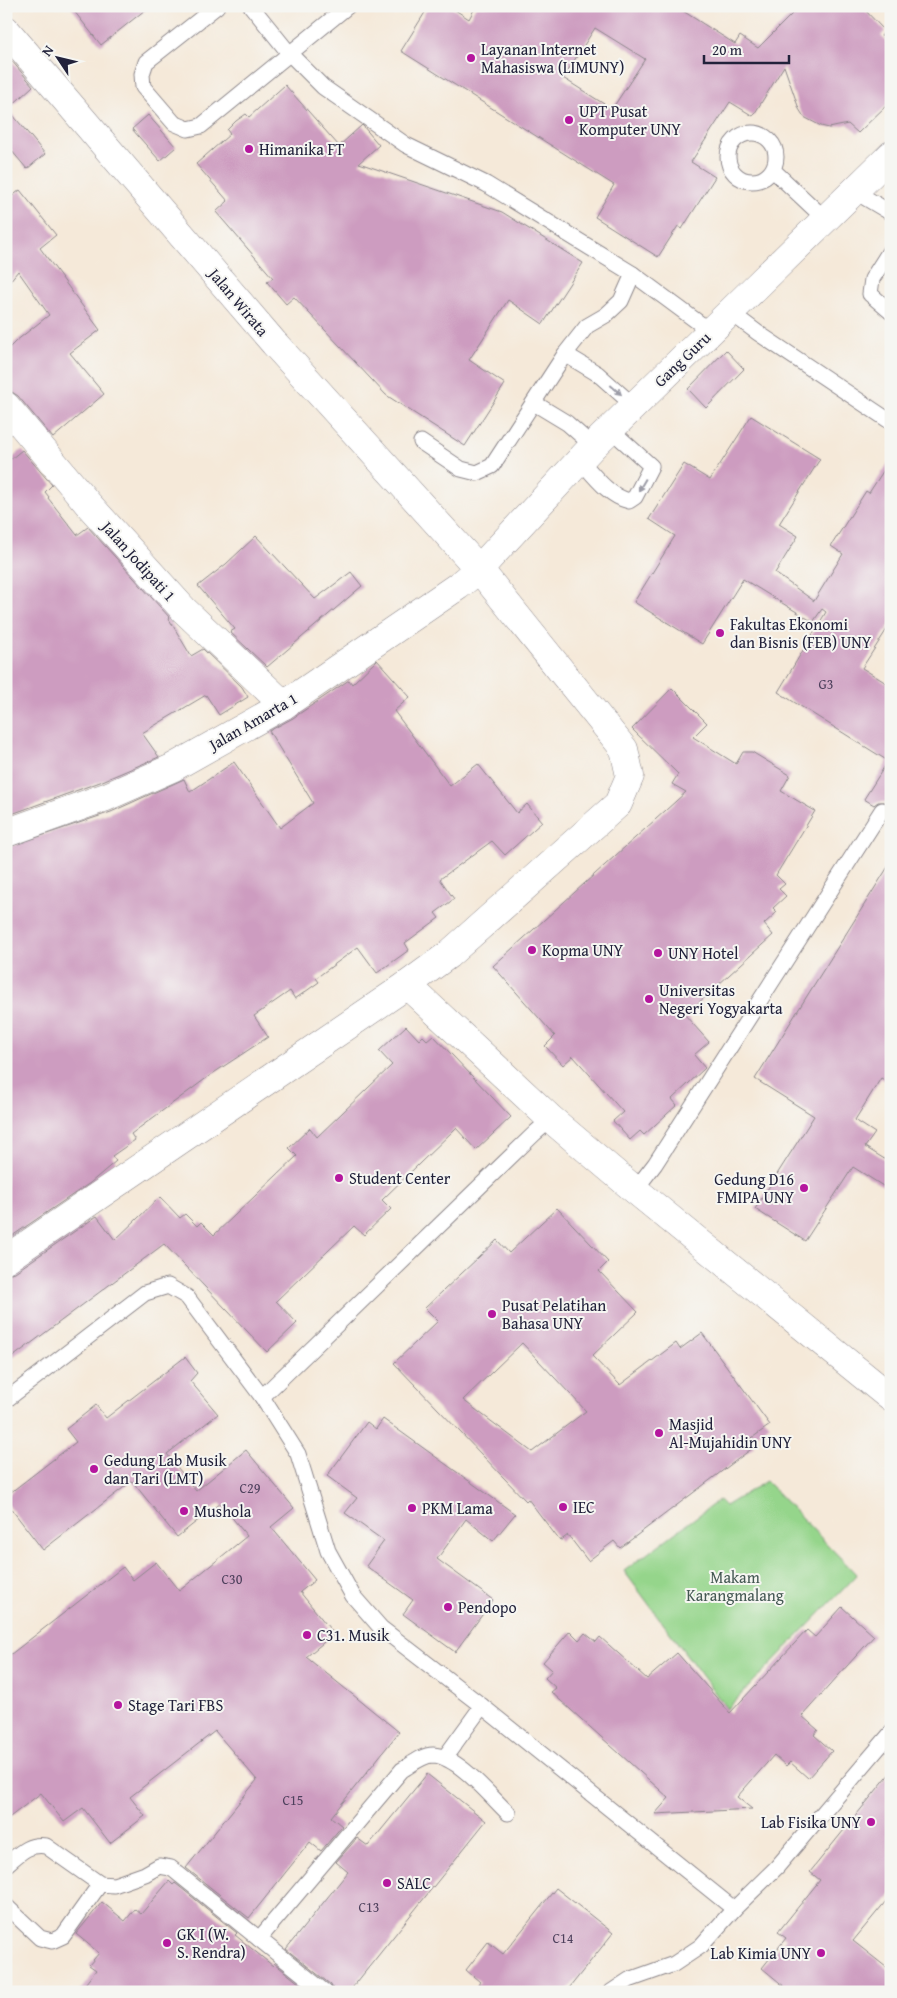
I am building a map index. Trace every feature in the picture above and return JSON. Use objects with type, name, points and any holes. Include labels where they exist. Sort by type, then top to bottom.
[{"type":"street","name":"Jalan Wirata","points":[[6,30],[274,343],[478,569],[624,749],[630,776],[618,804],[448,955],[6,1259]]},
{"type":"street","name":"Gang Guru","points":[[478,569],[594,445],[891,155]]},
{"type":"street","name":"Jalan Jodipati 1","points":[[6,406],[89,505],[184,610],[284,705]]},
{"type":"street","name":"Jalan Amarta 1","points":[[6,833],[106,796],[172,768],[284,705],[458,586],[478,569]]},
{"type":"street","points":[[407,985],[551,1119],[636,1190],[888,1388]]},
{"type":"lane","points":[[217,6],[146,62],[142,74],[144,87],[174,123],[188,129],[201,126],[348,6]]},
{"type":"lane","points":[[252,6],[290,53],[323,87],[406,145],[486,184],[633,274],[710,331]]},
{"type":"lane","points":[[773,170],[824,219]]},
{"type":"lane","points":[[854,191],[891,213]]},
{"type":"lane","points":[[891,249],[872,278],[870,294],[891,312]]},
{"type":"lane","points":[[421,442],[461,469],[477,473],[492,466],[565,354],[587,326],[606,315],[621,301],[633,274]]},
{"type":"lane","points":[[730,312],[758,333],[891,422]]},
{"type":"lane","points":[[565,354],[598,374],[634,406]]},
{"type":"lane","points":[[534,403],[567,423],[594,445]]},
{"type":"lane","points":[[636,1190],[660,1156],[882,810]]},
{"type":"lane","points":[[262,1397],[551,1119]]},
{"type":"lane","points":[[6,1400],[145,1293],[168,1286],[187,1297],[262,1397],[298,1454],[328,1551],[353,1596],[382,1628],[734,1909]]},
{"type":"lane","points":[[445,1758],[482,1706]]},
{"type":"lane","points":[[611,1992],[629,1980],[674,1964],[701,1946],[734,1909],[777,1867],[891,1733]]},
{"type":"lane","points":[[259,1938],[402,1770],[417,1761],[431,1755],[445,1758],[465,1771],[508,1814]]},
{"type":"lane","points":[[6,1865],[26,1848],[35,1844],[46,1846],[100,1884],[114,1885],[145,1874],[158,1866],[171,1868],[325,1992]]},
{"type":"lane","points":[[6,1906],[40,1938],[52,1941],[63,1936],[100,1884]]},
{"type":"green space","name":"Makam Karangmalang","points":[[766,1481],[857,1575],[727,1709],[624,1571],[719,1500],[725,1506]]},
{"type":"building","points":[[70,6],[150,6],[101,45]]},
{"type":"building","points":[[429,6],[449,6],[469,19],[476,6],[675,6],[735,44],[740,36],[758,48],[800,6],[861,6],[885,31],[881,36],[891,46],[891,101],[858,133],[848,124],[829,128],[821,126],[804,117],[799,109],[784,66],[753,116],[730,102],[691,162],[715,177],[682,229],[678,226],[658,257],[595,217],[614,185],[401,51]],"holes":[[[595,28],[645,59],[612,109],[563,78]]]},
{"type":"building","points":[[6,54],[33,86],[8,109],[45,154],[27,169],[6,144]]},
{"type":"building","points":[[285,85],[339,146],[363,126],[379,145],[359,163],[502,212],[583,263],[543,324],[508,300],[469,360],[505,384],[465,446],[386,395],[294,297],[286,304],[267,282],[273,278],[216,212],[228,201],[196,164],[230,134],[227,130],[236,121],[246,114],[249,117]]},
{"type":"building","points":[[148,115],[176,147],[160,161],[132,129]]},
{"type":"building","points":[[20,190],[56,235],[40,248],[100,330],[70,353],[104,394],[53,438],[18,396],[6,391],[6,351],[49,315],[18,271],[6,286],[6,201]]},
{"type":"building","points":[[726,350],[744,369],[706,408],[688,389]]},
{"type":"building","points":[[751,416],[820,459],[779,524],[798,536],[775,573],[814,601],[843,554],[831,546],[866,491],[869,493],[891,459],[891,623],[862,668],[891,686],[891,807],[887,802],[878,802],[874,805],[864,799],[888,761],[778,692],[826,612],[822,609],[813,622],[743,579],[702,644],[634,602],[675,536],[649,519],[684,464],[710,480]]},
{"type":"building","points":[[22,450],[52,485],[45,492],[48,498],[77,535],[88,527],[170,618],[191,656],[203,649],[242,687],[248,697],[219,715],[206,695],[142,733],[159,757],[100,782],[6,816],[6,463]]},
{"type":"building","points":[[256,536],[315,599],[351,572],[362,586],[267,667],[230,632],[235,629],[198,586],[226,564]]},
{"type":"building","points":[[377,660],[410,697],[394,711],[450,786],[478,764],[517,813],[527,804],[542,822],[505,855],[492,841],[440,879],[454,899],[435,913],[439,918],[405,943],[409,950],[377,973],[358,947],[316,978],[319,982],[295,999],[290,991],[254,1016],[268,1037],[212,1074],[131,1134],[135,1140],[112,1156],[116,1161],[90,1183],[6,1240],[6,848],[111,812],[184,779],[190,792],[234,762],[280,828],[313,803],[269,731],[293,718],[349,680],[352,684]]},
{"type":"building","points":[[672,688],[707,723],[693,737],[736,764],[743,752],[752,752],[790,775],[781,791],[815,811],[776,875],[785,884],[779,889],[786,896],[773,908],[777,912],[764,924],[773,935],[685,1015],[709,1042],[694,1055],[705,1068],[672,1099],[677,1105],[644,1135],[640,1131],[630,1140],[613,1121],[623,1112],[573,1056],[563,1065],[545,1046],[555,1036],[493,966],[686,792],[672,784],[678,774],[632,729]]},
{"type":"building","points":[[891,862],[891,1084],[881,1078],[855,1120],[875,1133],[865,1147],[891,1163],[891,1191],[853,1167],[805,1241],[755,1209],[814,1116],[755,1079]]},
{"type":"building","points":[[406,1026],[419,1040],[423,1036],[427,1040],[433,1035],[511,1117],[476,1150],[456,1128],[382,1200],[391,1209],[364,1235],[354,1226],[276,1301],[297,1323],[267,1352],[164,1244],[6,1362],[6,1274],[15,1272],[97,1216],[115,1240],[160,1197],[180,1218],[185,1214],[197,1226],[201,1222],[214,1235],[297,1156],[289,1148],[310,1128],[317,1137],[392,1065],[379,1051]]},
{"type":"building","points":[[557,1208],[608,1262],[599,1271],[638,1312],[592,1356],[620,1385],[676,1343],[680,1349],[702,1333],[770,1425],[749,1440],[754,1447],[620,1548],[614,1541],[588,1561],[568,1535],[560,1541],[528,1499],[526,1501],[394,1363],[438,1321],[425,1308],[497,1240],[509,1253]],"holes":[[[522,1343],[586,1411],[532,1452],[463,1400]]]},
{"type":"building","points":[[185,1357],[197,1373],[190,1381],[218,1414],[167,1454],[196,1491],[246,1450],[294,1508],[271,1527],[315,1580],[300,1592],[334,1634],[306,1657],[399,1732],[331,1817],[342,1826],[321,1851],[310,1842],[249,1918],[186,1868],[257,1780],[215,1731],[130,1797],[145,1816],[110,1843],[83,1808],[64,1822],[41,1793],[6,1820],[6,1658],[123,1567],[133,1580],[156,1562],[179,1591],[247,1536],[220,1503],[177,1537],[132,1481],[43,1550],[6,1502],[6,1496],[76,1442],[66,1429],[96,1405],[106,1418]]},
{"type":"building","name":"PKM Lama","points":[[383,1419],[515,1514],[493,1541],[466,1519],[437,1559],[493,1600],[455,1652],[403,1614],[413,1600],[366,1566],[384,1541],[345,1513],[357,1498],[327,1476],[367,1422],[376,1429]]},
{"type":"building","points":[[842,1607],[874,1636],[802,1716],[818,1730],[814,1735],[832,1751],[808,1778],[790,1762],[786,1766],[774,1755],[737,1797],[752,1809],[655,1814],[669,1798],[551,1692],[556,1688],[545,1678],[552,1670],[543,1662],[570,1631],[579,1640],[585,1633],[596,1642],[600,1637],[647,1679],[677,1653],[730,1713],[807,1630],[815,1637]]},
{"type":"building","points":[[891,1772],[891,1895],[853,1941],[891,1971],[891,1992],[791,1992],[762,1968],[786,1938],[778,1932],[820,1880],[810,1872]]},
{"type":"building","points":[[427,1774],[486,1821],[349,1992],[334,1992],[331,1985],[286,1949],[348,1872],[336,1862],[357,1838],[368,1846]]},
{"type":"building","name":"GK I (W. S. Rendra)","points":[[169,1881],[173,1885],[175,1883],[237,1933],[235,1935],[273,1966],[274,1963],[310,1992],[79,1992],[96,1970],[89,1965],[99,1953],[76,1934],[102,1902],[125,1921],[135,1909],[141,1914]]},
{"type":"building","points":[[556,1888],[613,1933],[566,1992],[473,1992],[480,1982],[466,1970],[488,1942],[503,1954]]},
{"type":"place","name":"Layanan Internet Mahasiswa (LIMUNY)","points":[[471,58]]},
{"type":"place","name":"UPT Pusat Komputer UNY","points":[[569,120]]},
{"type":"place","name":"Himanika FT","points":[[249,149]]},
{"type":"place","name":"Fakultas Ekonomi dan Bisnis (FEB) UNY","points":[[720,633]]},
{"type":"place","name":"Kopma UNY","points":[[532,950]]},
{"type":"place","name":"UNY Hotel","points":[[658,953]]},
{"type":"place","name":"Universitas Negeri Yogyakarta","points":[[649,999]]},
{"type":"place","name":"Student Center","points":[[339,1178]]},
{"type":"place","name":"Gedung D16 FMIPA UNY","points":[[804,1188]]},
{"type":"place","name":"Pusat Pelatihan Bahasa UNY","points":[[492,1314]]},
{"type":"place","name":"Masjid Al-Mujahidin UNY","points":[[659,1433]]},
{"type":"place","name":"Gedung Lab Musik dan Tari (LMT)","points":[[94,1469]]},
{"type":"place","name":"IEC","points":[[563,1507]]},
{"type":"place","name":"PKM Lama","points":[[412,1508]]},
{"type":"place","name":"Mushola","points":[[184,1511]]},
{"type":"place","name":"Pendopo","points":[[448,1607]]},
{"type":"place","name":"C31. Musik","points":[[307,1635]]},
{"type":"place","name":"Stage Tari FBS","points":[[118,1705]]},
{"type":"place","name":"Lab Fisika UNY","points":[[871,1822]]},
{"type":"place","name":"SALC","points":[[387,1883]]},
{"type":"place","name":"GK I (W. S. Rendra)","points":[[167,1943]]},
{"type":"place","name":"Lab Kimia UNY","points":[[821,1953]]}]
